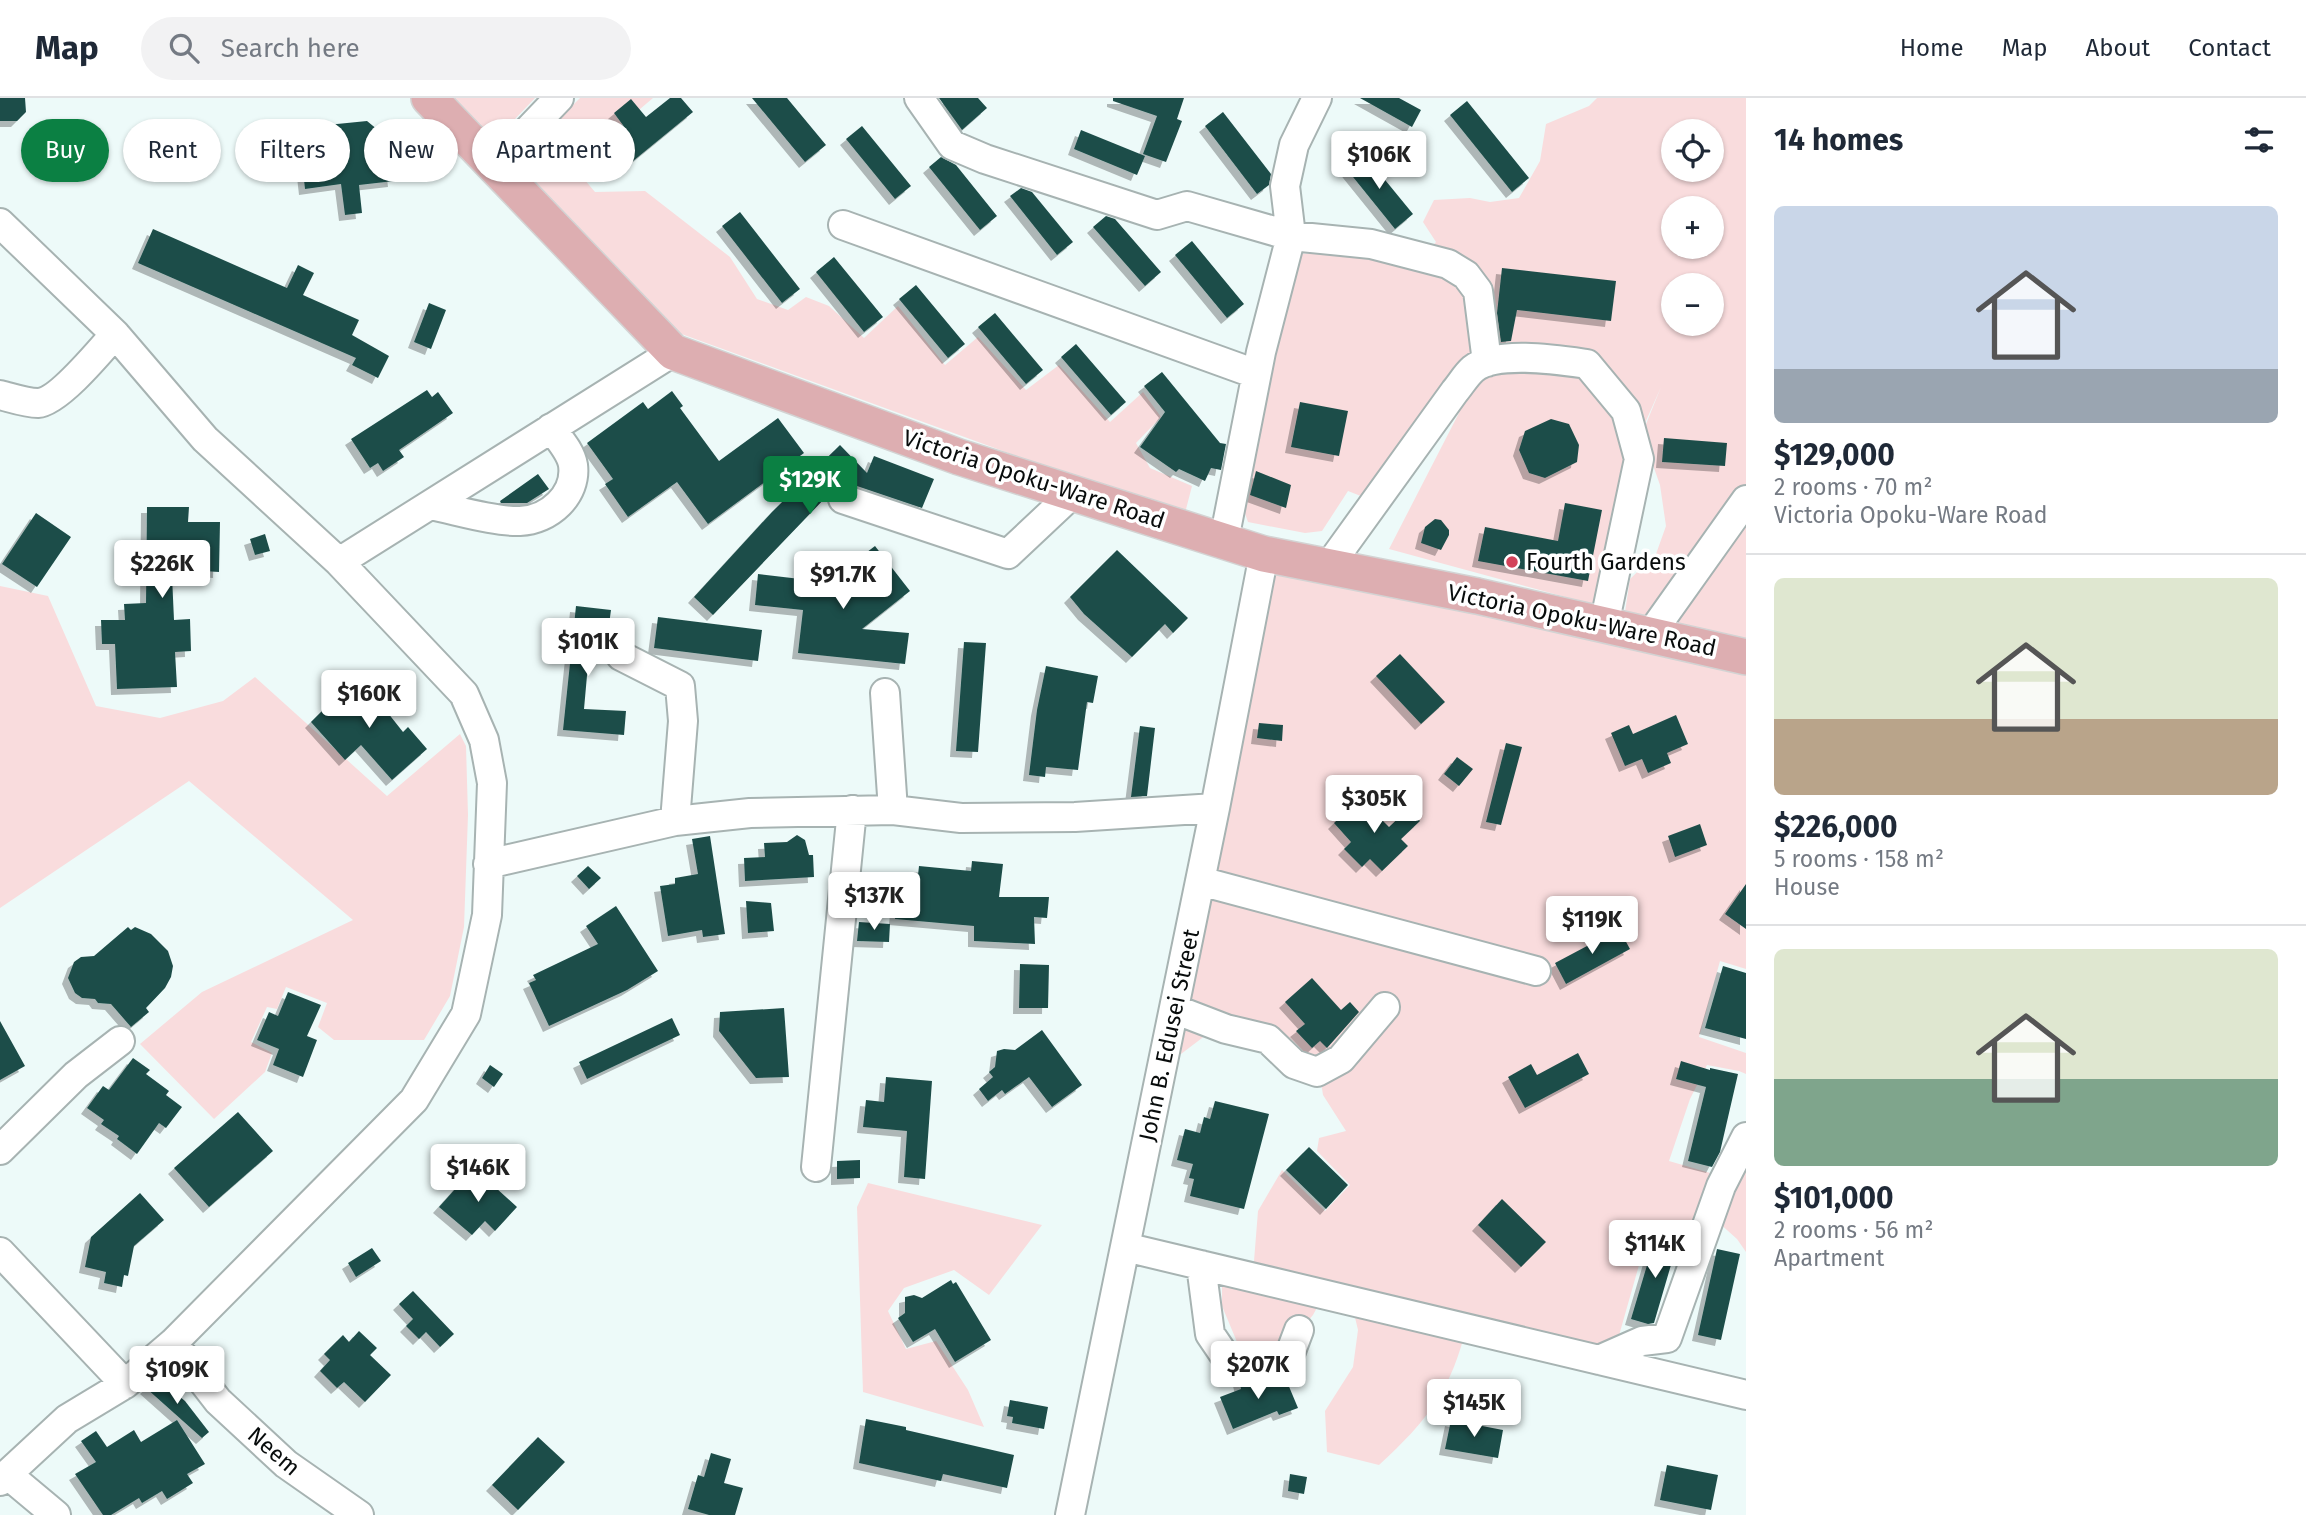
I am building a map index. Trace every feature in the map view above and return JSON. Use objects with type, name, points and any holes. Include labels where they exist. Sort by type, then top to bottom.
[{"type":"main road","name":"Victoria Opoku-Ware Road","points":[[429,98],[472,143]]},
{"type":"main road","name":"Victoria Opoku-Ware Road","points":[[509,182],[673,352],[959,457],[1264,554],[1746,657]]},
{"type":"street","points":[[539,119],[559,98]]},
{"type":"street","points":[[919,98],[952,145],[985,159],[1157,215],[1187,206],[1291,236],[1371,244],[1448,264],[1466,275],[1478,291],[1488,362]]},
{"type":"street","points":[[1224,540],[1256,374],[1291,236],[1285,186],[1294,145],[1317,98]]},
{"type":"street","points":[[0,223],[114,334],[205,439],[339,562],[464,694],[484,740],[492,783],[487,915],[466,1014],[414,1100],[173,1343],[124,1384],[67,1419],[4,1478],[56,1515]]},
{"type":"street","points":[[843,225],[1256,374]]},
{"type":"street","points":[[0,395],[28,402],[46,401],[88,366],[114,334]]},
{"type":"street","points":[[339,562],[673,352]]},
{"type":"street","points":[[1328,567],[1473,369],[1488,362],[1539,357],[1587,364],[1626,411],[1639,459],[1604,625]]},
{"type":"street","points":[[430,505],[521,521],[543,515],[562,502],[570,489],[573,464],[551,428]]},
{"type":"street","points":[[843,499],[1008,554],[1073,493]]},
{"type":"street","points":[[1650,635],[1746,500]]},
{"type":"street","name":"John B. Edusei Street","points":[[1070,1515],[1215,808],[1264,554]]},
{"type":"street","points":[[621,656],[680,686],[683,721],[675,821]]},
{"type":"street","points":[[885,693],[892,810]]},
{"type":"street","points":[[488,864],[675,821],[750,813],[892,810],[961,818],[1075,817],[1215,808]]},
{"type":"street","points":[[816,1167],[852,810]]},
{"type":"street","points":[[1200,881],[1536,971]]},
{"type":"street","points":[[1174,1009],[1226,1029],[1268,1039],[1294,1064],[1317,1072],[1341,1059],[1385,1007]]},
{"type":"street","points":[[0,1150],[76,1075],[120,1041]]},
{"type":"street","points":[[1599,1360],[1642,1341],[1667,1338],[1721,1186],[1746,1137]]},
{"type":"street","points":[[1125,1247],[1746,1395]]},
{"type":"street","points":[[0,1252],[124,1384]]},
{"type":"street","points":[[1201,1265],[1210,1334],[1227,1359],[1259,1368],[1288,1359],[1299,1330]]},
{"type":"street","name":"Neem","points":[[173,1343],[218,1401],[276,1455],[359,1515]]},
{"type":"shaded area","points":[[448,98],[535,98],[515,119],[472,119],[472,123]]},
{"type":"shaded area","points":[[580,98],[653,98],[628,119],[559,119]]},
{"type":"shaded area","points":[[1597,98],[1746,98],[1746,652],[1625,612],[1630,579],[1656,554],[1666,526],[1660,485],[1642,434],[1661,387],[1626,466],[1595,605],[1389,549],[1460,411],[1376,502],[1348,491],[1322,531],[1305,533],[1248,522],[1241,502],[1297,254],[1375,250],[1421,259],[1436,242],[1423,222],[1434,200],[1470,198],[1490,202],[1519,198],[1540,161],[1546,124],[1589,106]]},
{"type":"shaded area","points":[[534,182],[587,182],[595,192],[645,191],[730,257],[757,299],[788,310],[806,297],[829,306],[864,338],[898,306],[945,365],[978,337],[1026,390],[1059,365],[1110,422],[1143,392],[1161,417],[1136,443],[1150,468],[1192,486],[1184,517],[676,332]]},
{"type":"shaded area","points":[[1272,564],[1746,674],[1746,969],[1720,961],[1699,1037],[1746,1053],[1746,1074],[1707,1065],[1690,1099],[1669,1161],[1717,1175],[1696,1242],[1649,1230],[1616,1346],[1564,1345],[1467,1324],[1454,1367],[1436,1402],[1411,1433],[1379,1465],[1327,1452],[1325,1411],[1353,1367],[1358,1330],[1348,1288],[1332,1280],[1313,1315],[1287,1346],[1258,1358],[1237,1342],[1222,1306],[1222,1280],[1254,1261],[1258,1211],[1282,1170],[1325,1211],[1350,1185],[1317,1151],[1319,1138],[1346,1131],[1323,1095],[1320,1076],[1304,1058],[1206,1035],[1181,1054],[1184,1011],[1219,762],[1214,740],[1232,678]]},
{"type":"shaded area","points":[[0,586],[48,596],[96,706],[160,718],[223,701],[255,677],[387,796],[460,734],[466,746],[468,815],[464,927],[450,996],[424,1040],[334,1040],[318,1027],[327,1003],[286,987],[277,1009],[267,1007],[251,1042],[272,1053],[265,1072],[214,1119],[140,1044],[202,992],[353,920],[189,781],[0,908]]},
{"type":"shaded area","points":[[1746,1145],[1746,1252],[1737,1239],[1718,1222]]},
{"type":"shaded area","points":[[868,1183],[1042,1225],[989,1295],[954,1270],[904,1288],[888,1311],[906,1349],[936,1341],[968,1390],[984,1427],[863,1392],[857,1207]]},
{"type":"building","points":[[0,98],[25,98],[26,112],[17,121],[0,121]]},
{"type":"building","points":[[670,98],[681,98],[693,112],[635,159],[635,119],[618,119],[614,113],[631,99],[646,117]]},
{"type":"building","points":[[752,98],[787,98],[826,145],[805,162]]},
{"type":"building","points":[[939,98],[978,98],[987,108],[962,130]]},
{"type":"building","points":[[1113,98],[1184,98],[1177,119],[1182,121],[1166,162],[1143,154],[1157,116],[1113,101]]},
{"type":"building","points":[[1360,98],[1399,98],[1421,110],[1412,127]]},
{"type":"building","points":[[1467,101],[1529,178],[1512,192],[1450,115]]},
{"type":"building","points":[[1223,112],[1271,174],[1269,185],[1257,194],[1205,126]]},
{"type":"building","points":[[364,121],[364,182],[385,182],[359,185],[362,213],[345,215],[341,184],[305,189],[304,182],[350,182],[350,123]]},
{"type":"building","points":[[862,126],[911,186],[895,199],[846,139]]},
{"type":"building","points":[[1081,130],[1145,156],[1137,175],[1074,149]]},
{"type":"building","points":[[1363,153],[1413,214],[1395,229],[1345,167]]},
{"type":"building","points":[[941,157],[956,165],[997,216],[980,230],[929,167]]},
{"type":"building","points":[[1021,188],[1032,192],[1073,242],[1057,255],[1010,196]]},
{"type":"building","points":[[740,212],[800,289],[782,303],[722,226]]},
{"type":"building","points":[[1106,216],[1115,219],[1161,272],[1145,286],[1093,227]]},
{"type":"building","points":[[153,229],[287,288],[298,265],[314,273],[303,295],[359,320],[352,335],[389,356],[378,378],[352,365],[356,358],[138,263]]},
{"type":"building","points":[[1192,241],[1244,304],[1227,318],[1175,255]]},
{"type":"building","points":[[834,257],[883,317],[864,332],[816,272]]},
{"type":"building","points":[[1502,268],[1616,281],[1611,321],[1517,310],[1511,341],[1501,342],[1497,313]]},
{"type":"building","points":[[916,285],[965,344],[948,358],[899,299]]},
{"type":"building","points":[[429,303],[446,310],[431,349],[414,342]]},
{"type":"building","points":[[995,313],[1043,370],[1026,384],[978,327]]},
{"type":"building","points":[[1076,344],[1126,402],[1111,415],[1061,357]]},
{"type":"building","points":[[1162,372],[1220,443],[1226,444],[1221,470],[1211,468],[1205,481],[1179,469],[1176,472],[1140,447],[1165,412],[1144,386]]},
{"type":"building","points":[[427,390],[432,397],[438,392],[453,413],[399,450],[404,457],[383,471],[378,463],[370,468],[351,439]]},
{"type":"building","points":[[672,391],[683,406],[680,408],[719,461],[778,418],[804,453],[708,524],[677,482],[628,517],[605,484],[613,479],[587,443],[643,402],[648,409]]},
{"type":"building","points":[[1300,402],[1348,411],[1339,456],[1291,447]]},
{"type":"building","points":[[1551,419],[1569,424],[1579,445],[1577,462],[1545,478],[1529,473],[1519,450],[1525,431]]},
{"type":"building","points":[[1664,438],[1727,443],[1725,466],[1662,462]]},
{"type":"building","points":[[840,445],[867,473],[874,456],[934,479],[922,508],[848,483],[833,486],[827,496],[713,615],[694,597],[772,512]]},
{"type":"building","points":[[1256,471],[1291,485],[1286,508],[1250,495]]},
{"type":"building","points":[[538,474],[549,489],[527,503],[501,503],[500,501]]},
{"type":"building","points":[[1565,503],[1602,510],[1588,581],[1478,561],[1485,527],[1558,541]]},
{"type":"building","points":[[147,507],[189,507],[188,522],[220,522],[219,572],[203,571],[203,576],[172,576],[174,620],[190,619],[191,651],[175,652],[177,687],[117,689],[115,644],[102,644],[101,620],[125,620],[124,604],[146,603]]},
{"type":"building","points":[[36,513],[71,537],[37,587],[2,564]]},
{"type":"building","points":[[1435,519],[1441,520],[1449,530],[1441,550],[1421,543],[1425,527]]},
{"type":"building","points":[[265,534],[270,551],[255,555],[250,539]]},
{"type":"building","points":[[875,546],[910,591],[862,629],[909,633],[905,664],[798,653],[803,610],[755,605],[758,574],[868,587],[850,565]]},
{"type":"building","points":[[1117,550],[1188,618],[1173,633],[1165,624],[1132,657],[1084,614],[1070,597]]},
{"type":"building","points":[[576,606],[611,610],[608,632],[591,631],[584,709],[626,711],[624,735],[563,730]]},
{"type":"building","points":[[658,617],[762,630],[758,661],[654,648]]},
{"type":"building","points":[[964,642],[986,643],[978,752],[956,751]]},
{"type":"building","points":[[1400,654],[1445,702],[1421,724],[1376,676]]},
{"type":"building","points":[[1046,666],[1098,676],[1093,703],[1087,702],[1078,770],[1046,767],[1045,777],[1029,775],[1037,710]]},
{"type":"building","points":[[374,679],[393,700],[384,708],[403,732],[408,727],[427,749],[392,780],[361,745],[345,760],[311,722],[330,703],[333,707],[356,686],[361,691]]},
{"type":"building","points":[[1676,715],[1688,744],[1667,753],[1671,763],[1648,773],[1642,759],[1625,766],[1611,733],[1629,725],[1633,734]]},
{"type":"building","points":[[1259,723],[1283,725],[1282,741],[1257,738]]},
{"type":"building","points":[[1140,726],[1155,728],[1147,796],[1131,797]]},
{"type":"building","points":[[1506,743],[1522,747],[1501,825],[1486,822]]},
{"type":"building","points":[[1457,757],[1473,769],[1459,786],[1444,774]]},
{"type":"building","points":[[1360,798],[1389,827],[1408,809],[1420,821],[1401,839],[1408,846],[1382,871],[1370,859],[1362,867],[1344,849],[1351,842],[1334,823]]},
{"type":"building","points":[[1700,824],[1707,845],[1675,857],[1668,836]]},
{"type":"building","points":[[797,835],[805,840],[809,855],[813,855],[814,877],[745,881],[744,858],[765,857],[764,843],[787,842]]},
{"type":"building","points":[[710,836],[725,934],[703,937],[702,930],[668,936],[660,886],[675,884],[675,878],[698,874],[692,839]]},
{"type":"building","points":[[972,861],[1003,864],[999,897],[1049,897],[1047,918],[1034,917],[1035,944],[974,941],[974,926],[895,919],[899,874],[918,875],[919,866],[971,871]]},
{"type":"building","points":[[588,866],[601,878],[589,889],[577,876]]},
{"type":"building","points":[[1746,884],[1746,929],[1725,914]]},
{"type":"building","points":[[746,901],[771,903],[774,931],[748,933]]},
{"type":"building","points":[[616,906],[658,971],[627,990],[549,1026],[529,983],[536,980],[533,975],[598,944],[586,926]]},
{"type":"building","points":[[859,922],[890,924],[889,942],[857,941]]},
{"type":"building","points":[[128,927],[151,934],[168,951],[173,966],[165,988],[146,1008],[149,1012],[131,1027],[111,1004],[98,1003],[95,999],[82,998],[75,993],[68,978],[74,962],[81,957],[94,956]]},
{"type":"building","points":[[1619,929],[1630,949],[1566,984],[1555,963]]},
{"type":"building","points":[[1020,964],[1049,965],[1048,1008],[1019,1008]]},
{"type":"building","points":[[1723,966],[1746,973],[1746,1039],[1705,1028]]},
{"type":"building","points":[[1312,978],[1341,1010],[1350,1002],[1359,1012],[1327,1048],[1320,1041],[1312,1048],[1296,1031],[1305,1024],[1285,1002]]},
{"type":"building","points":[[288,992],[321,1005],[307,1036],[317,1040],[303,1077],[273,1065],[279,1049],[257,1040],[269,1012],[278,1016]]},
{"type":"building","points":[[784,1008],[789,1077],[756,1078],[719,1031],[720,1012]]},
{"type":"building","points":[[672,1018],[680,1035],[587,1079],[579,1062]]},
{"type":"building","points":[[0,1021],[25,1066],[0,1080]]},
{"type":"building","points":[[1042,1030],[1082,1085],[1052,1107],[1029,1077],[1005,1094],[1002,1090],[988,1101],[979,1089],[993,1077],[989,1072],[995,1067],[997,1051],[1015,1050]]},
{"type":"building","points":[[1578,1053],[1589,1074],[1525,1108],[1508,1077],[1531,1064],[1537,1075]]},
{"type":"building","points":[[133,1058],[150,1070],[146,1074],[169,1091],[166,1095],[182,1107],[166,1128],[159,1123],[137,1154],[117,1139],[119,1136],[101,1124],[104,1120],[87,1108],[103,1086],[109,1090]]},
{"type":"building","points":[[1681,1061],[1710,1070],[1738,1074],[1720,1152],[1712,1167],[1688,1161],[1706,1087],[1676,1079]]},
{"type":"building","points":[[490,1065],[503,1074],[494,1087],[482,1078]]},
{"type":"building","points":[[886,1077],[932,1081],[925,1179],[904,1177],[907,1131],[863,1127],[866,1100],[884,1102]]},
{"type":"building","points":[[1215,1101],[1269,1114],[1244,1209],[1190,1196],[1194,1179],[1189,1178],[1193,1164],[1177,1160],[1185,1129],[1200,1133],[1204,1117],[1210,1119]]},
{"type":"building","points":[[238,1112],[273,1151],[209,1207],[174,1168]]},
{"type":"building","points":[[1309,1147],[1348,1185],[1326,1209],[1286,1170]]},
{"type":"building","points":[[860,1160],[860,1178],[837,1179],[837,1161]]},
{"type":"building","points":[[474,1168],[517,1207],[495,1231],[485,1221],[472,1235],[439,1207]]},
{"type":"building","points":[[140,1193],[164,1220],[134,1246],[128,1276],[124,1275],[122,1287],[104,1283],[106,1272],[85,1267],[91,1237]]},
{"type":"building","points":[[1502,1199],[1546,1242],[1521,1267],[1478,1225]]},
{"type":"building","points":[[1656,1235],[1678,1241],[1654,1323],[1648,1324],[1631,1319]]},
{"type":"building","points":[[372,1248],[381,1261],[356,1277],[348,1263]]},
{"type":"building","points":[[1717,1249],[1740,1254],[1721,1340],[1698,1335]]},
{"type":"building","points":[[951,1280],[953,1284],[956,1282],[991,1340],[955,1362],[935,1329],[913,1342],[898,1318],[905,1313],[905,1297],[914,1295],[922,1298]]},
{"type":"building","points":[[413,1291],[454,1334],[440,1347],[426,1332],[419,1339],[406,1326],[413,1319],[399,1304]]},
{"type":"building","points":[[359,1331],[377,1348],[370,1355],[391,1375],[365,1402],[344,1382],[337,1388],[320,1371],[330,1360],[324,1354],[343,1335],[349,1342]]},
{"type":"building","points":[[1285,1377],[1298,1408],[1279,1415],[1277,1411],[1233,1429],[1220,1397],[1241,1389],[1239,1380],[1263,1384]]},
{"type":"building","points":[[158,1378],[185,1401],[209,1432],[202,1438],[146,1388]]},
{"type":"building","points":[[1010,1400],[1048,1407],[1044,1429],[1012,1423],[1013,1417],[1007,1416]]},
{"type":"building","points":[[866,1419],[1014,1455],[1007,1488],[943,1474],[941,1481],[859,1463]]},
{"type":"building","points":[[177,1420],[205,1464],[187,1474],[193,1483],[167,1499],[162,1491],[142,1503],[139,1498],[111,1515],[103,1515],[75,1474],[96,1462],[81,1441],[96,1431],[107,1447],[134,1430],[141,1442]]},
{"type":"building","points":[[1451,1420],[1503,1430],[1498,1458],[1445,1449]]},
{"type":"building","points":[[538,1437],[565,1462],[518,1510],[492,1485]]},
{"type":"building","points":[[711,1453],[731,1459],[724,1483],[743,1488],[735,1515],[709,1515],[688,1509],[698,1475],[704,1477]]},
{"type":"building","points":[[1667,1465],[1718,1475],[1711,1510],[1660,1500]]},
{"type":"building","points":[[1290,1474],[1307,1477],[1304,1494],[1288,1491]]},
{"type":"place","name":"Fourth Gardens","points":[[1512,562]]}]
